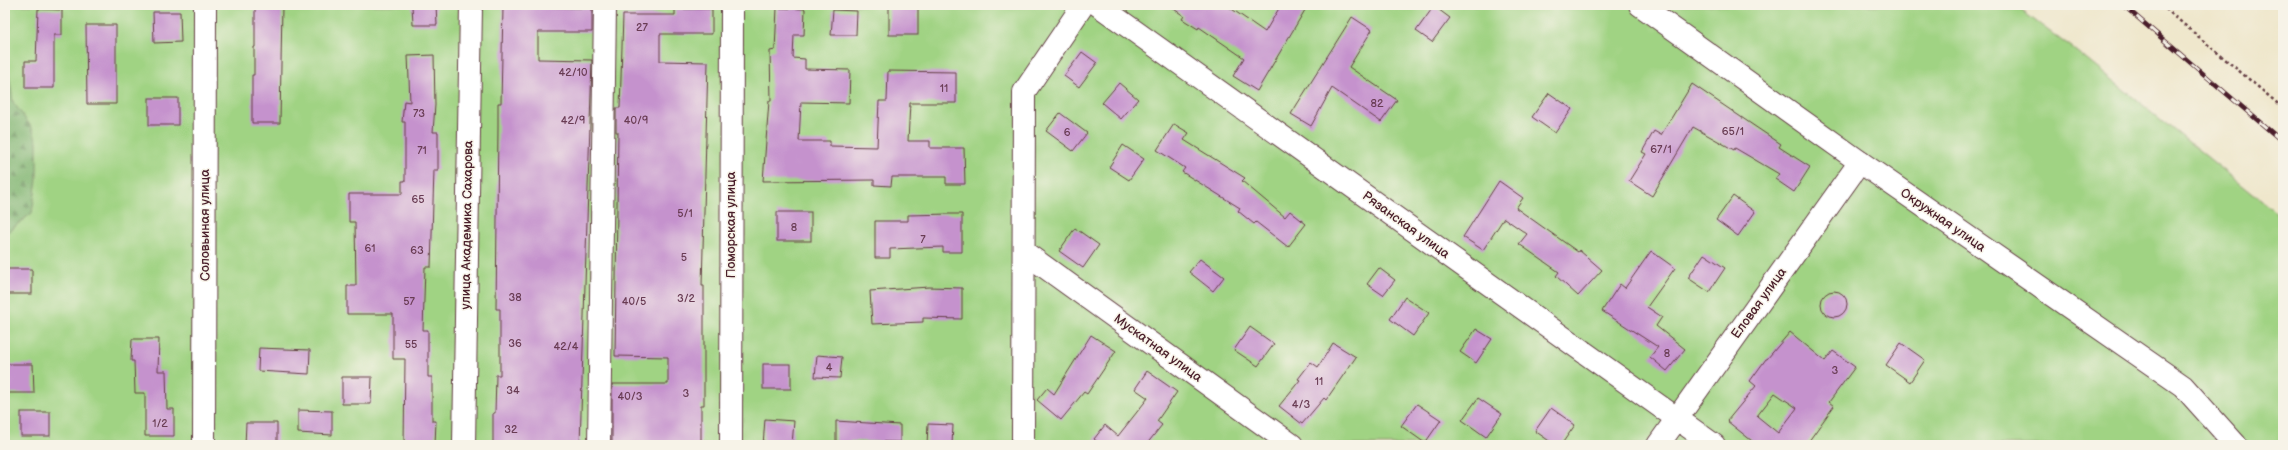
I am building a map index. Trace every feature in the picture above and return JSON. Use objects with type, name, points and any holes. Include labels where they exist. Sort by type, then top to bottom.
[{"type":"street","name":"Соловьиная улица","points":[[204,445],[205,5]]},
{"type":"street","name":"улица Академика Сахарова","points":[[464,445],[470,5]]},
{"type":"street","points":[[599,445],[605,5]]},
{"type":"street","name":"Поморская улица","points":[[731,445],[732,5]]},
{"type":"street","points":[[1023,445],[1024,92],[1083,5]]},
{"type":"street","name":"Рязанская улица","points":[[1098,5],[1714,445]]},
{"type":"street","name":"Окружная улица","points":[[1640,5],[1860,162],[2183,386],[2236,445]]},
{"type":"street","name":"Еловая улица","points":[[1658,445],[1860,162]]},
{"type":"street","name":"Мускатная улица","points":[[1024,252],[1292,445]]},
{"type":"path","points":[[2161,5],[2283,108]]},
{"type":"green space","points":[[5,5],[2014,5],[2077,52],[2283,218],[2283,445],[5,445]]},
{"type":"green space","points":[[5,5],[10,5],[5,28]]},
{"type":"green space","points":[[5,47],[13,102],[32,128],[37,142],[37,179],[32,213],[5,234]]},
{"type":"building","points":[[255,5],[282,5],[280,123],[252,123],[252,75],[254,75]]},
{"type":"building","points":[[412,5],[436,5],[437,25],[413,25]]},
{"type":"building","points":[[889,5],[918,5],[918,35],[889,35]]},
{"type":"building","points":[[1168,5],[1226,5],[1265,32],[1281,5],[1308,5],[1257,91],[1233,76],[1244,58],[1199,27],[1198,29],[1182,19],[1184,16]]},
{"type":"building","points":[[1434,6],[1450,18],[1432,42],[1416,31]]},
{"type":"building","points":[[503,7],[592,8],[592,32],[538,32],[538,59],[592,60],[580,445],[493,445],[493,413],[495,413],[496,375],[500,375],[500,309],[496,309],[498,103],[501,103]]},
{"type":"building","points":[[777,8],[805,9],[804,35],[794,35],[793,58],[805,59],[805,69],[850,70],[849,103],[801,102],[799,141],[830,141],[830,146],[877,147],[879,101],[887,101],[888,71],[956,72],[956,103],[910,103],[908,141],[930,141],[930,148],[964,148],[965,184],[946,184],[946,177],[892,177],[891,186],[874,185],[874,180],[763,181],[769,101],[771,101],[770,51],[775,50]]},
{"type":"building","points":[[38,9],[62,10],[62,35],[54,35],[54,88],[25,88],[25,61],[36,61]]},
{"type":"building","points":[[675,9],[712,9],[712,34],[660,34],[660,61],[708,62],[702,286],[704,286],[704,405],[701,405],[701,445],[612,445],[612,384],[668,384],[668,357],[615,356],[618,132],[616,132],[616,108],[620,108],[623,15],[675,15]]},
{"type":"building","points":[[833,10],[857,11],[856,35],[831,35]]},
{"type":"building","points":[[153,12],[180,12],[181,42],[154,43]]},
{"type":"building","points":[[1352,17],[1372,30],[1349,67],[1397,100],[1381,122],[1332,88],[1311,126],[1291,114]]},
{"type":"building","points":[[86,25],[116,25],[116,104],[87,104]]},
{"type":"building","points":[[1082,52],[1097,63],[1079,87],[1064,76]]},
{"type":"building","points":[[434,55],[435,105],[433,132],[438,132],[438,170],[434,170],[431,267],[425,267],[423,330],[428,330],[428,377],[432,377],[432,421],[436,421],[435,445],[404,445],[405,359],[393,359],[393,314],[347,314],[347,286],[356,286],[355,222],[349,222],[349,194],[402,194],[402,181],[405,181],[405,122],[402,122],[404,101],[410,102],[408,56]]},
{"type":"building","points":[[1119,83],[1138,99],[1121,119],[1102,103]]},
{"type":"building","points":[[1692,84],[1781,144],[1779,147],[1810,167],[1794,192],[1775,179],[1779,174],[1735,148],[1734,150],[1693,127],[1652,196],[1629,181],[1646,154],[1642,152],[1654,131],[1661,135]]},
{"type":"building","points":[[1549,93],[1572,109],[1555,133],[1532,117]]},
{"type":"building","points":[[149,98],[178,98],[178,125],[149,125]]},
{"type":"building","points":[[1060,113],[1087,133],[1073,151],[1046,131]]},
{"type":"building","points":[[1174,124],[1189,133],[1184,140],[1245,178],[1242,181],[1285,217],[1290,211],[1306,224],[1288,247],[1256,222],[1254,224],[1238,211],[1240,208],[1182,172],[1185,168],[1157,150]]},
{"type":"building","points":[[1123,145],[1144,159],[1129,180],[1109,167]]},
{"type":"building","points":[[1499,181],[1523,198],[1516,208],[1578,252],[1579,250],[1602,270],[1578,296],[1556,276],[1559,272],[1519,244],[1527,234],[1504,218],[1483,250],[1463,237]]},
{"type":"building","points":[[1733,196],[1755,212],[1738,236],[1716,220]]},
{"type":"building","points":[[777,212],[811,212],[811,241],[777,241]]},
{"type":"building","points":[[962,214],[962,252],[943,252],[943,247],[890,249],[890,258],[875,258],[875,221],[908,221],[908,215]]},
{"type":"building","points":[[1075,228],[1099,245],[1083,268],[1059,251]]},
{"type":"building","points":[[1651,251],[1675,268],[1647,307],[1662,317],[1656,326],[1685,349],[1667,371],[1650,357],[1658,347],[1602,311],[1620,284],[1625,288]]},
{"type":"building","points":[[1704,254],[1725,268],[1709,292],[1688,278]]},
{"type":"building","points":[[1200,259],[1224,277],[1213,291],[1189,272]]},
{"type":"building","points":[[1379,268],[1395,280],[1383,295],[1367,284]]},
{"type":"building","points":[[5,269],[32,269],[32,294],[5,294]]},
{"type":"building","points":[[929,287],[962,288],[962,319],[923,318],[923,322],[872,324],[870,291]]},
{"type":"building","points":[[1834,291],[1843,295],[1847,304],[1843,313],[1834,317],[1825,313],[1821,304],[1825,295]]},
{"type":"building","points":[[1405,297],[1429,313],[1413,336],[1390,319]]},
{"type":"building","points":[[1250,327],[1274,344],[1258,366],[1234,350]]},
{"type":"building","points":[[1476,329],[1492,339],[1476,363],[1460,352]]},
{"type":"building","points":[[1790,332],[1825,361],[1833,351],[1855,367],[1829,402],[1834,406],[1806,445],[1757,445],[1727,421],[1756,386],[1750,381]],"holes":[[[1775,393],[1797,408],[1778,433],[1757,416]]]},
{"type":"building","points":[[1091,335],[1116,351],[1087,394],[1084,392],[1061,420],[1037,400],[1047,388],[1054,394]]},
{"type":"building","points":[[132,339],[159,339],[158,371],[166,371],[167,409],[174,409],[174,436],[145,436],[145,393],[135,393],[134,361],[131,361]]},
{"type":"building","points":[[1333,343],[1356,357],[1326,400],[1324,398],[1302,424],[1279,406],[1300,380],[1298,379],[1311,362],[1318,367]]},
{"type":"building","points":[[1901,343],[1925,360],[1910,382],[1886,365]]},
{"type":"building","points":[[259,348],[310,350],[309,374],[258,371]]},
{"type":"building","points":[[817,355],[842,357],[840,378],[815,377]]},
{"type":"building","points":[[6,364],[33,364],[34,393],[6,393]]},
{"type":"building","points":[[763,364],[791,364],[791,389],[763,389]]},
{"type":"building","points":[[1147,371],[1177,392],[1157,421],[1162,425],[1146,445],[1101,445],[1094,439],[1105,425],[1118,436],[1148,398],[1135,389]]},
{"type":"building","points":[[342,377],[372,377],[371,404],[342,404]]},
{"type":"building","points":[[1478,398],[1502,414],[1486,437],[1462,420]]},
{"type":"building","points":[[1417,404],[1441,420],[1425,443],[1401,426]]},
{"type":"building","points":[[1551,408],[1575,425],[1561,445],[1555,445],[1535,431]]},
{"type":"building","points":[[298,410],[332,411],[332,435],[298,433]]},
{"type":"building","points":[[21,412],[50,412],[50,436],[21,436]]},
{"type":"building","points":[[765,419],[794,421],[792,445],[763,445]]},
{"type":"building","points":[[836,421],[900,425],[900,442],[850,441],[850,445],[836,445]]},
{"type":"building","points":[[246,423],[277,423],[277,445],[245,445]]},
{"type":"building","points":[[928,424],[953,425],[952,445],[927,445]]},
{"type":"railway","points":[[2123,5],[2283,142]]}]
